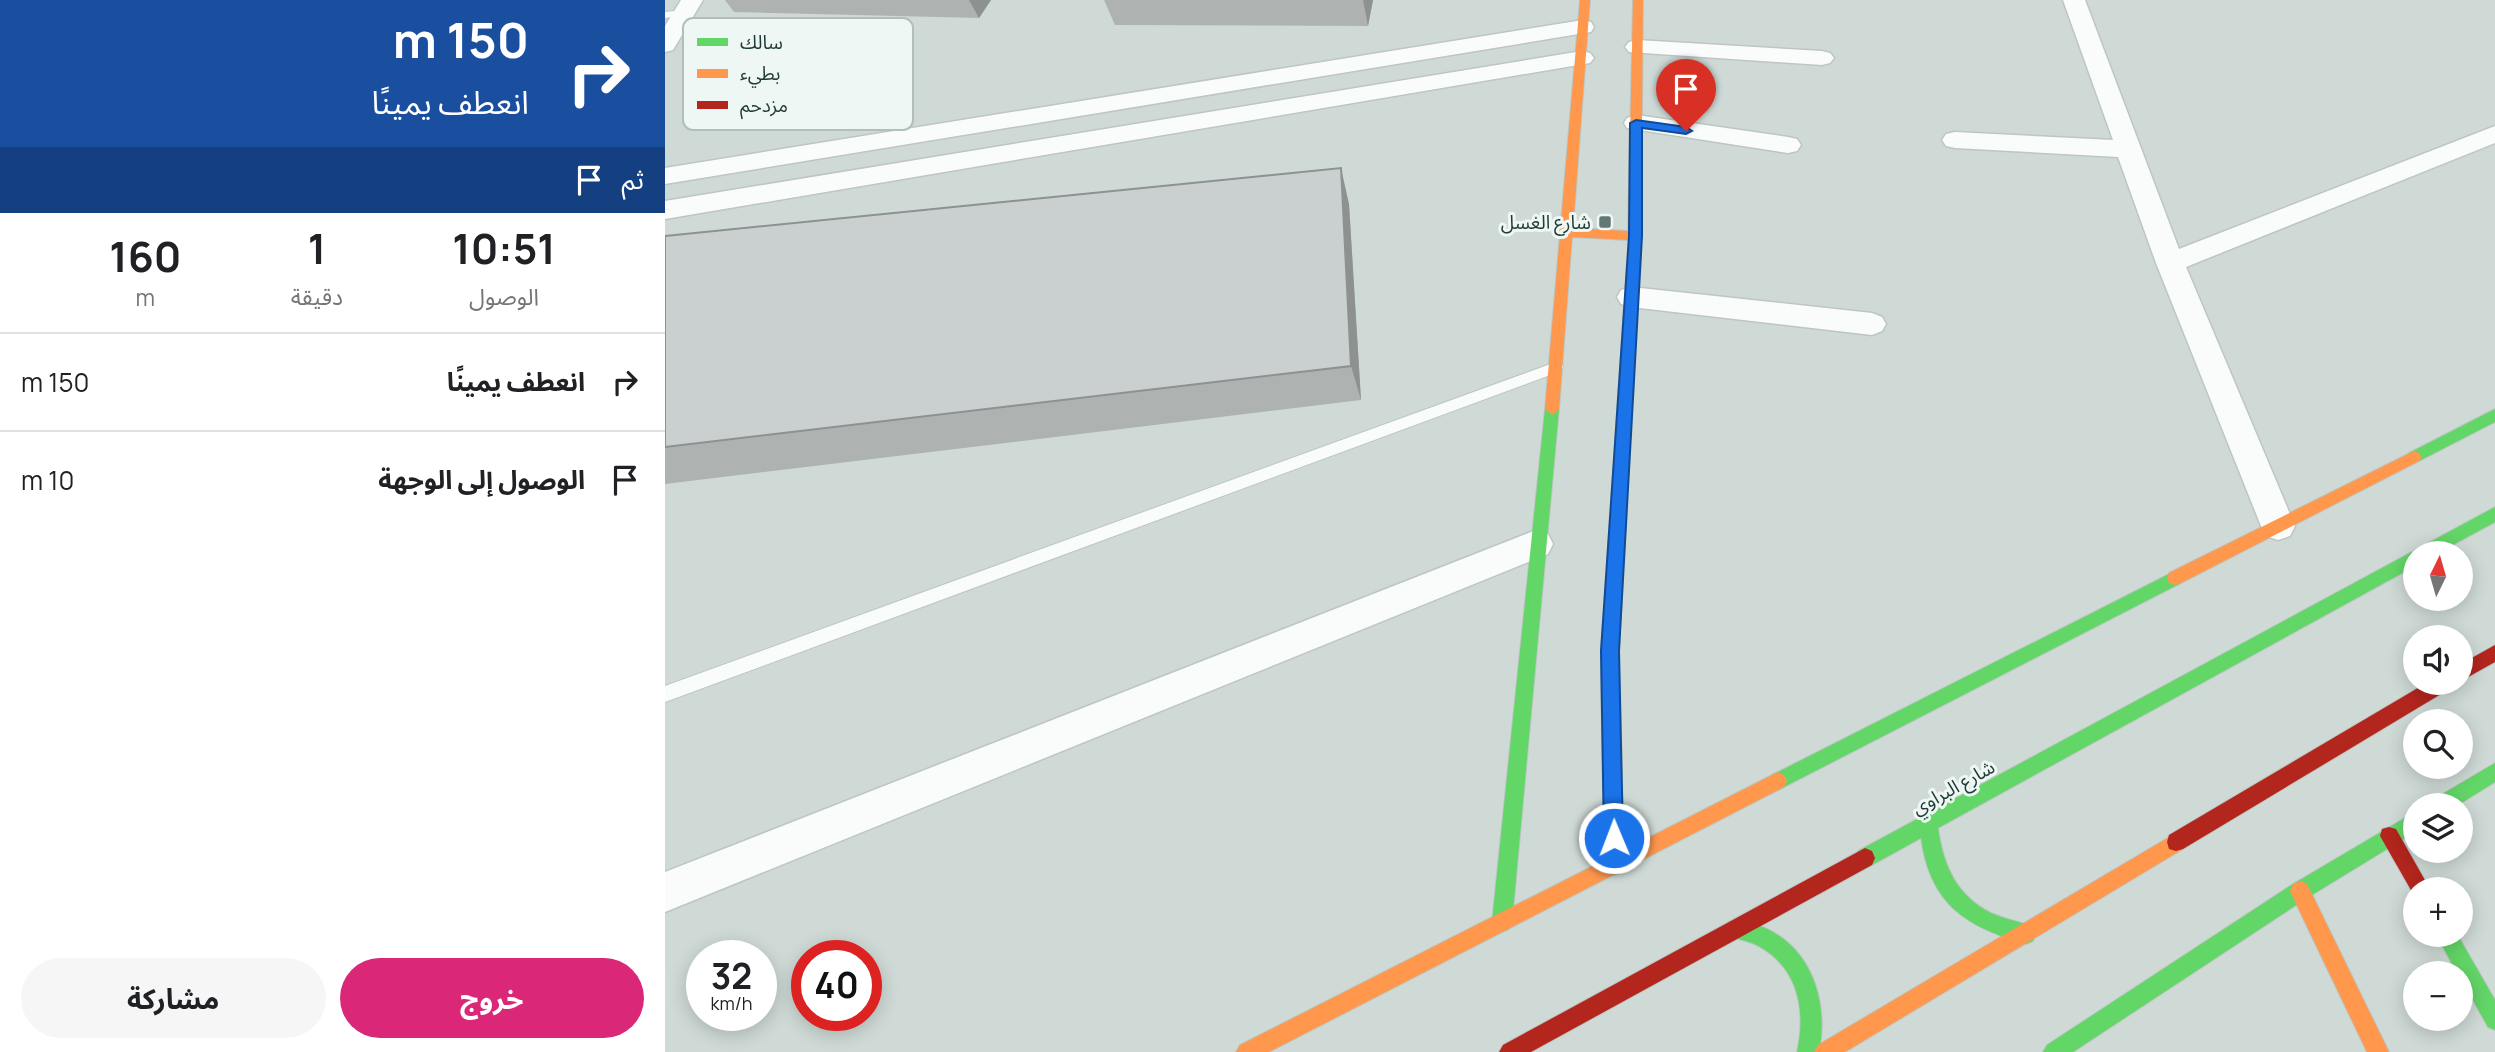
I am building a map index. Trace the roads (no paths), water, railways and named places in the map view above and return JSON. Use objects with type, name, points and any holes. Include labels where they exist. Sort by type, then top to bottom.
[{"type":"street","points":[[1502,922],[1556,367],[1585,0]]},
{"type":"street","points":[[1614,865],[1610,651],[1635,236],[1639,0]]},
{"type":"street","points":[[2074,0],[2170,263],[2278,526]]},
{"type":"street","points":[[665,45],[680,10]]},
{"type":"street","points":[[665,176],[1583,27]]},
{"type":"street","points":[[1637,47],[1822,58]]},
{"type":"street","points":[[665,210],[1582,58]]},
{"type":"street","points":[[1636,123],[1788,145]]},
{"type":"street","points":[[2170,263],[2495,134]]},
{"type":"street","points":[[1955,140],[2128,149]]},
{"type":"street","points":[[1567,232],[1635,236]]},
{"type":"street","points":[[1631,297],[1872,324]]},
{"type":"street","points":[[1247,1052],[2495,415]]},
{"type":"street","points":[[2446,541],[2495,514]]},
{"type":"street","points":[[665,892],[1537,544]]},
{"type":"street","name":"شارع البراوي","points":[[1510,1052],[2403,565]]},
{"type":"street","points":[[2473,666],[2495,653]]},
{"type":"street","points":[[1825,1052],[2423,695]]},
{"type":"street","points":[[2461,793],[2495,772]]},
{"type":"street","points":[[1928,824],[1929,849],[1937,874],[1952,898],[1974,916],[1999,929],[2026,934]]},
{"type":"street","points":[[2054,1052],[2300,891],[2403,828]]},
{"type":"street","points":[[2389,836],[2413,877]]},
{"type":"street","points":[[2300,891],[2378,1052]]},
{"type":"street","points":[[1736,929],[1767,939],[1793,962],[1810,994],[1814,1031],[1808,1052]]},
{"type":"street","points":[[2453,947],[2495,1020]]},
{"type":"lane","points":[[665,694],[1556,367]]},
{"type":"place","name":"شارع الغسل","points":[[1605,222]]}]
